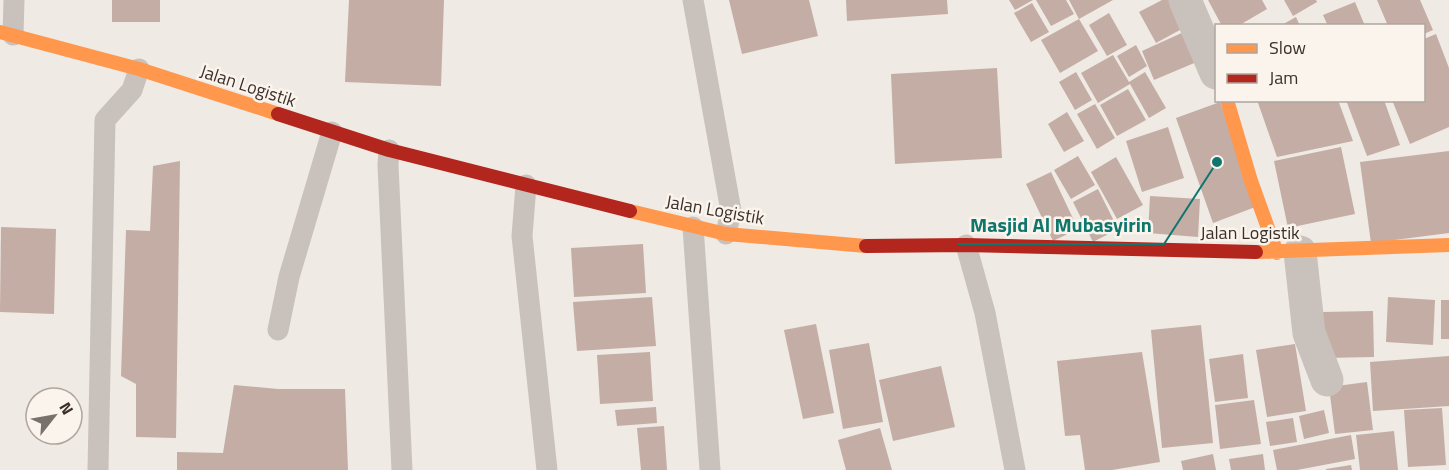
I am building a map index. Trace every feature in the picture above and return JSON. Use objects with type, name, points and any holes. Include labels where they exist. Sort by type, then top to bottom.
[{"type":"main road","name":"Jalan Logistik","points":[[7,34],[139,69],[389,150],[726,234],[857,246],[966,245],[1288,252],[1449,245]]},
{"type":"main road","points":[[1228,102],[1251,181],[1288,252]]},
{"type":"street","points":[[1185,0],[1215,71]]},
{"type":"street","points":[[1288,252],[1309,333],[1327,380]]},
{"type":"lane","points":[[7,34],[15,0]]},
{"type":"lane","points":[[693,0],[731,211],[726,234]]},
{"type":"lane","points":[[98,470],[105,120],[132,90],[139,69]]},
{"type":"lane","points":[[278,330],[289,277],[332,132]]},
{"type":"lane","points":[[389,150],[402,470]]},
{"type":"lane","points":[[526,185],[522,236],[547,470]]},
{"type":"lane","points":[[693,227],[710,470]]},
{"type":"lane","points":[[966,245],[985,312],[1015,470]]},
{"type":"building","points":[[112,0],[160,0],[160,22],[112,22]]},
{"type":"building","points":[[349,0],[444,0],[441,86],[345,82]]},
{"type":"building","points":[[729,0],[809,0],[818,36],[742,54]]},
{"type":"building","points":[[846,0],[947,0],[948,14],[847,21]]},
{"type":"building","points":[[1009,0],[1033,0],[1015,10]]},
{"type":"building","points":[[1036,0],[1066,0],[1074,14],[1051,26]]},
{"type":"building","points":[[1069,0],[1113,0],[1079,19]]},
{"type":"building","points":[[1162,0],[1177,0],[1191,24],[1156,43],[1139,12]]},
{"type":"building","points":[[1208,0],[1262,0],[1267,9],[1241,24],[1221,24]]},
{"type":"building","points":[[1284,0],[1316,0],[1317,2],[1293,16]]},
{"type":"building","points":[[1377,0],[1420,0],[1433,30],[1425,34],[1425,24],[1387,24]]},
{"type":"building","points":[[1355,2],[1364,24],[1327,24],[1323,15]]},
{"type":"building","points":[[1032,3],[1049,32],[1031,42],[1014,13]]},
{"type":"building","points":[[1109,13],[1127,45],[1107,56],[1089,25]]},
{"type":"building","points":[[1296,17],[1299,24],[1284,24]]},
{"type":"building","points":[[1079,19],[1098,51],[1060,73],[1041,40]]},
{"type":"building","points":[[1186,31],[1199,61],[1154,80],[1142,51]]},
{"type":"building","points":[[1436,34],[1449,68],[1449,127],[1410,144],[1393,102],[1425,102],[1425,39]]},
{"type":"building","points":[[1136,45],[1147,66],[1129,77],[1117,56]]},
{"type":"building","points":[[1113,55],[1129,82],[1145,72],[1166,108],[1149,118],[1130,84],[1098,103],[1081,73]]},
{"type":"building","points":[[997,68],[1002,158],[895,164],[891,74]]},
{"type":"building","points":[[1076,72],[1092,100],[1075,110],[1059,82]]},
{"type":"building","points":[[1128,89],[1146,120],[1117,136],[1100,105]]},
{"type":"building","points":[[1220,102],[1258,206],[1213,223],[1176,118]]},
{"type":"building","points":[[1258,102],[1339,102],[1353,141],[1277,157]]},
{"type":"building","points":[[1347,102],[1385,102],[1400,145],[1367,156]]},
{"type":"building","points":[[1095,104],[1115,138],[1097,149],[1077,114]]},
{"type":"building","points":[[1067,112],[1084,141],[1064,152],[1048,124]]},
{"type":"building","points":[[1168,127],[1184,178],[1142,192],[1126,141]]},
{"type":"building","points":[[1341,147],[1355,214],[1288,228],[1274,161]]},
{"type":"building","points":[[1449,151],[1449,233],[1371,243],[1360,162]]},
{"type":"building","points":[[1078,156],[1095,185],[1071,199],[1054,170]]},
{"type":"building","points":[[1116,157],[1143,205],[1117,219],[1091,172]]},
{"type":"building","points":[[180,161],[176,438],[136,437],[136,384],[121,376],[126,230],[150,231],[153,166]]},
{"type":"building","points":[[1051,172],[1078,229],[1053,241],[1026,184]]},
{"type":"building","points":[[1098,189],[1118,229],[1093,242],[1073,202]]},
{"type":"building","points":[[1150,196],[1200,199],[1198,237],[1148,233]]},
{"type":"building","points":[[1,227],[56,229],[54,314],[0,312]]},
{"type":"building","points":[[643,244],[646,293],[574,297],[571,248]]},
{"type":"building","points":[[652,297],[656,346],[577,351],[573,302]]},
{"type":"building","points":[[1388,297],[1435,300],[1433,345],[1386,342]]},
{"type":"building","points":[[1441,300],[1449,300],[1449,339],[1441,339]]},
{"type":"building","points":[[1373,311],[1374,357],[1323,358],[1322,312]]},
{"type":"building","points":[[816,324],[834,413],[803,419],[784,330]]},
{"type":"building","points":[[1201,325],[1213,443],[1162,448],[1151,330]]},
{"type":"building","points":[[869,343],[883,422],[843,429],[829,350]]},
{"type":"building","points":[[1295,344],[1306,411],[1267,417],[1256,350]]},
{"type":"building","points":[[650,352],[653,401],[600,404],[597,355]]},
{"type":"building","points":[[1142,352],[1160,462],[1112,470],[1085,470],[1080,435],[1065,436],[1057,361]]},
{"type":"building","points":[[1243,354],[1248,398],[1215,402],[1209,359]]},
{"type":"building","points":[[1449,356],[1449,406],[1373,411],[1370,362]]},
{"type":"building","points":[[941,366],[955,427],[893,441],[879,380]]},
{"type":"building","points":[[1367,382],[1373,430],[1335,434],[1329,387]]},
{"type":"building","points":[[234,385],[278,389],[345,389],[348,470],[177,470],[177,452],[223,453]]},
{"type":"building","points":[[1254,400],[1261,444],[1220,449],[1215,405]]},
{"type":"building","points":[[656,407],[657,423],[617,426],[615,410]]},
{"type":"building","points":[[1442,408],[1446,465],[1408,467],[1404,410]]},
{"type":"building","points":[[1324,410],[1329,433],[1304,439],[1299,416]]},
{"type":"building","points":[[1293,418],[1297,442],[1270,446],[1266,422]]},
{"type":"building","points":[[664,426],[667,470],[641,470],[637,428]]},
{"type":"building","points":[[880,428],[892,470],[846,470],[838,440]]},
{"type":"building","points":[[1394,431],[1398,470],[1360,470],[1356,435]]},
{"type":"building","points":[[1351,435],[1355,459],[1297,470],[1277,470],[1273,450]]},
{"type":"building","points":[[1213,454],[1216,470],[1183,470],[1181,461]]},
{"type":"building","points":[[1263,454],[1265,470],[1231,470],[1229,459]]},
{"type":"building","points":[[1351,465],[1352,470],[1326,470],[1326,469]]},
{"type":"traffic: slow","points":[[0,32],[139,69],[278,114]]},
{"type":"traffic: slow","points":[[1228,102],[1251,181],[1277,253]]},
{"type":"traffic: slow","points":[[630,211],[726,234],[866,246]]},
{"type":"traffic: slow","points":[[1256,252],[1449,245]]},
{"type":"traffic: jam","points":[[278,114],[389,150],[630,211]]},
{"type":"traffic: jam","points":[[866,246],[966,245],[1256,252]]},
{"type":"place","name":"Masjid Al Mubasyirin","points":[[1217,162]]}]
